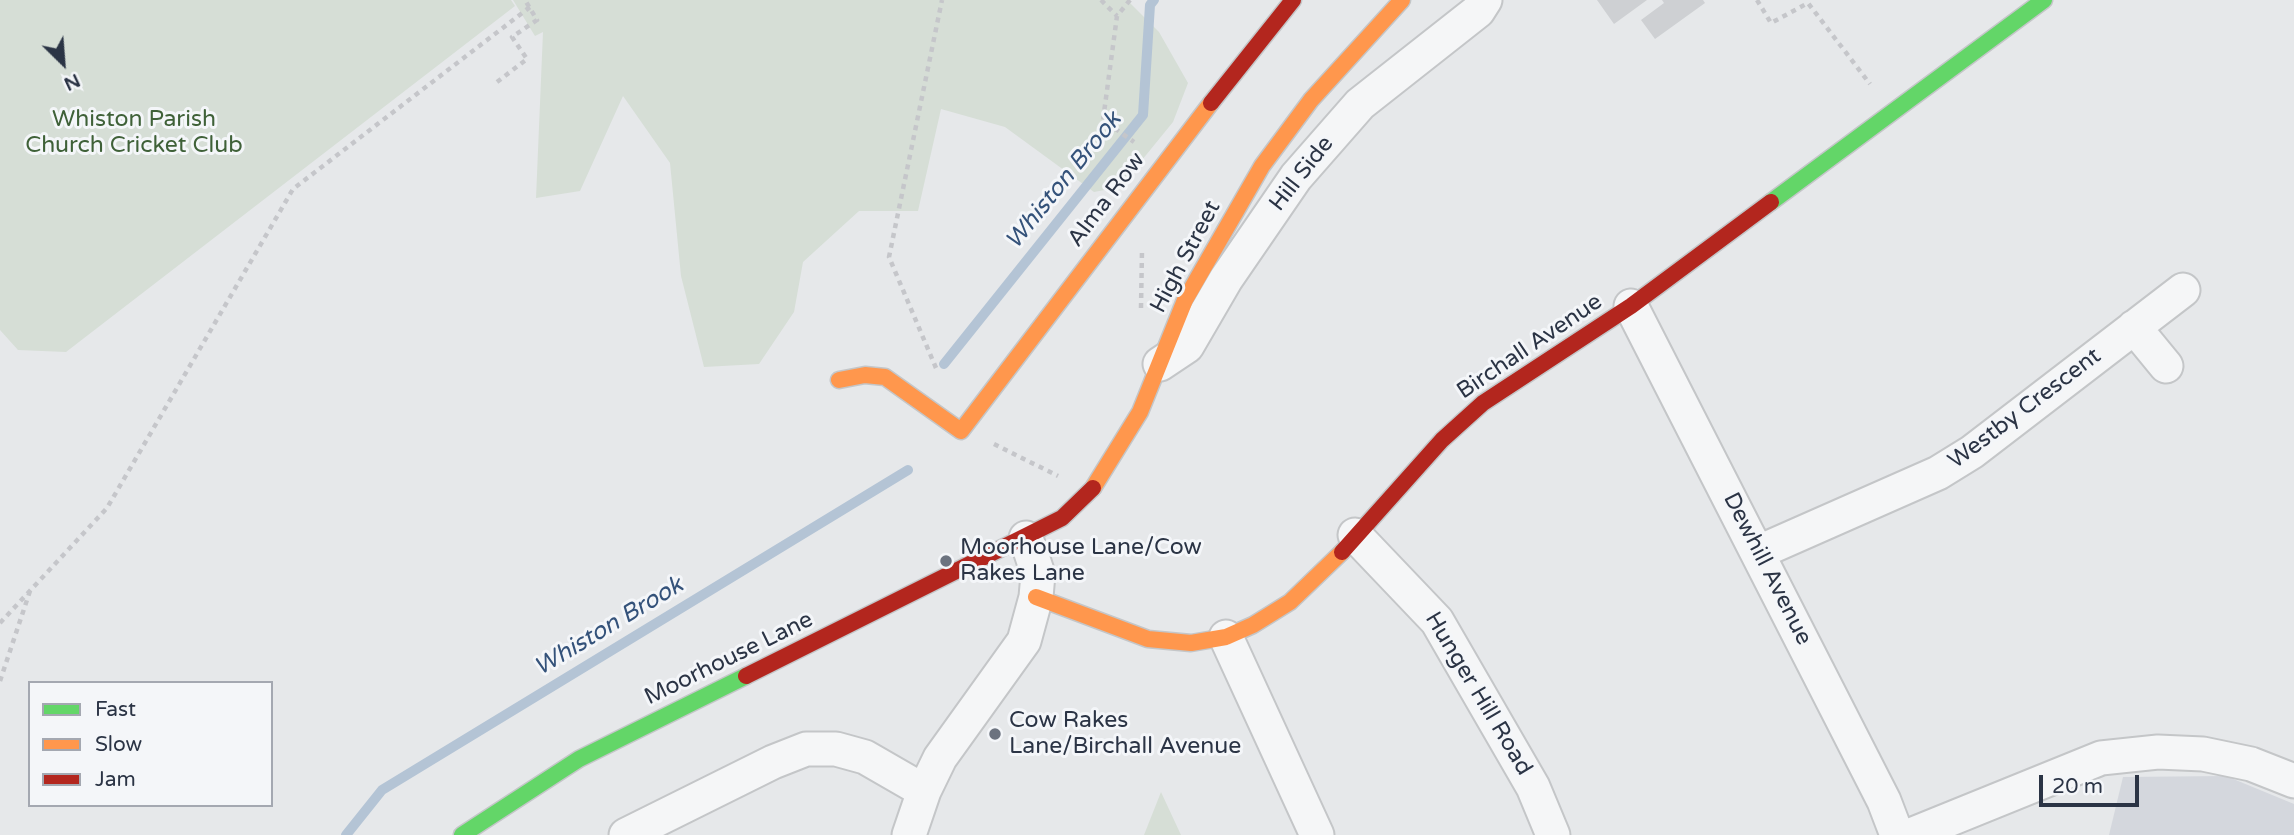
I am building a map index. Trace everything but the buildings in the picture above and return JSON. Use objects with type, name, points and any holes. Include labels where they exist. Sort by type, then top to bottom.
[{"type":"street","name":"Alma Row","points":[[839,380],[865,375],[885,377],[961,431],[1164,162],[1293,0]]},
{"type":"street","name":"High Street","points":[[1026,538],[1062,518],[1090,492],[1140,412],[1185,300],[1262,166],[1311,100],[1402,0]]},
{"type":"street","name":"Birchall Avenue","points":[[1036,597],[1148,639],[1191,643],[1226,637],[1290,602],[1324,572],[1442,440],[1483,403],[1631,306],[2044,0]]},
{"type":"street","name":"Hill Side","points":[[1160,364],[1187,346],[1226,279],[1296,177],[1360,104],[1485,4]]},
{"type":"street","name":"Westby Crescent","points":[[1759,552],[1938,473],[1972,452],[2183,290]]},
{"type":"street","name":"Dewhill Avenue","points":[[1631,306],[1759,552],[1884,801],[1897,835]]},
{"type":"street","points":[[2134,327],[2166,366]]},
{"type":"street","name":"Hunger Hill Road","points":[[1355,535],[1437,621],[1534,787],[1553,835]]},
{"type":"street","points":[[909,835],[924,791],[940,758],[1024,641],[1036,597],[1038,574],[1026,538]]},
{"type":"street","name":"Moorhouse Lane","points":[[461,835],[579,759],[1026,538]]},
{"type":"street","points":[[1226,637],[1317,835]]},
{"type":"street","points":[[626,835],[773,762],[806,749],[836,749],[865,757],[924,791]]},
{"type":"street","points":[[1910,835],[2101,758],[2158,752],[2203,754],[2251,764],[2294,781]]},
{"type":"path","points":[[497,82],[527,59],[512,37],[537,20],[525,0]]},
{"type":"path","points":[[937,372],[889,257],[942,0]]},
{"type":"path","points":[[1101,0],[1117,16]]},
{"type":"path","points":[[1103,120],[1117,16],[1130,0]]},
{"type":"path","points":[[1757,0],[1771,23],[1808,3],[1892,113]]},
{"type":"path","points":[[0,623],[107,508],[293,189],[530,7]]},
{"type":"path","points":[[1140,320],[1143,242]]},
{"type":"path","points":[[1007,450],[1090,492]]},
{"type":"path","points":[[0,681],[31,587]]},
{"type":"shaded area","points":[[2226,776],[2294,804],[2294,835],[2109,835],[2123,777]]},
{"type":"green space","name":"Whiston Parish Church Cricket Club","points":[[0,0],[511,0],[515,6],[66,352],[18,350],[0,330]]},
{"type":"green space","points":[[513,0],[1127,0],[1159,32],[1188,83],[1173,122],[1120,187],[1094,192],[1005,127],[941,109],[918,211],[859,211],[803,262],[794,312],[759,364],[704,367],[681,276],[670,163],[623,96],[580,191],[536,198],[543,32],[535,36]]},
{"type":"green space","points":[[1161,792],[1181,835],[1144,835]]},
{"type":"waterway","name":"Whiston Brook","points":[[944,364],[1143,115],[1150,5],[1154,0]]},
{"type":"waterway","name":"Whiston Brook","points":[[346,835],[382,790],[908,470]]},
{"type":"traffic: fast","points":[[1771,202],[2044,0]]},
{"type":"traffic: fast","points":[[462,835],[579,759],[746,676]]},
{"type":"traffic: slow","points":[[1093,488],[1140,412],[1185,300],[1262,166],[1311,100],[1402,0]]},
{"type":"traffic: slow","points":[[839,380],[865,375],[885,377],[961,431],[1211,103]]},
{"type":"traffic: slow","points":[[1036,597],[1148,639],[1191,643],[1226,637],[1253,625],[1290,602],[1342,552]]},
{"type":"traffic: jam","points":[[1211,103],[1293,0]]},
{"type":"traffic: jam","points":[[1342,552],[1442,440],[1483,403],[1631,306],[1771,202]]},
{"type":"traffic: jam","points":[[746,676],[1062,518],[1093,488]]},
{"type":"place","name":"Moorhouse Lane/Cow Rakes Lane","points":[[946,561]]},
{"type":"place","name":"Cow Rakes Lane/Birchall Avenue","points":[[995,734]]}]
